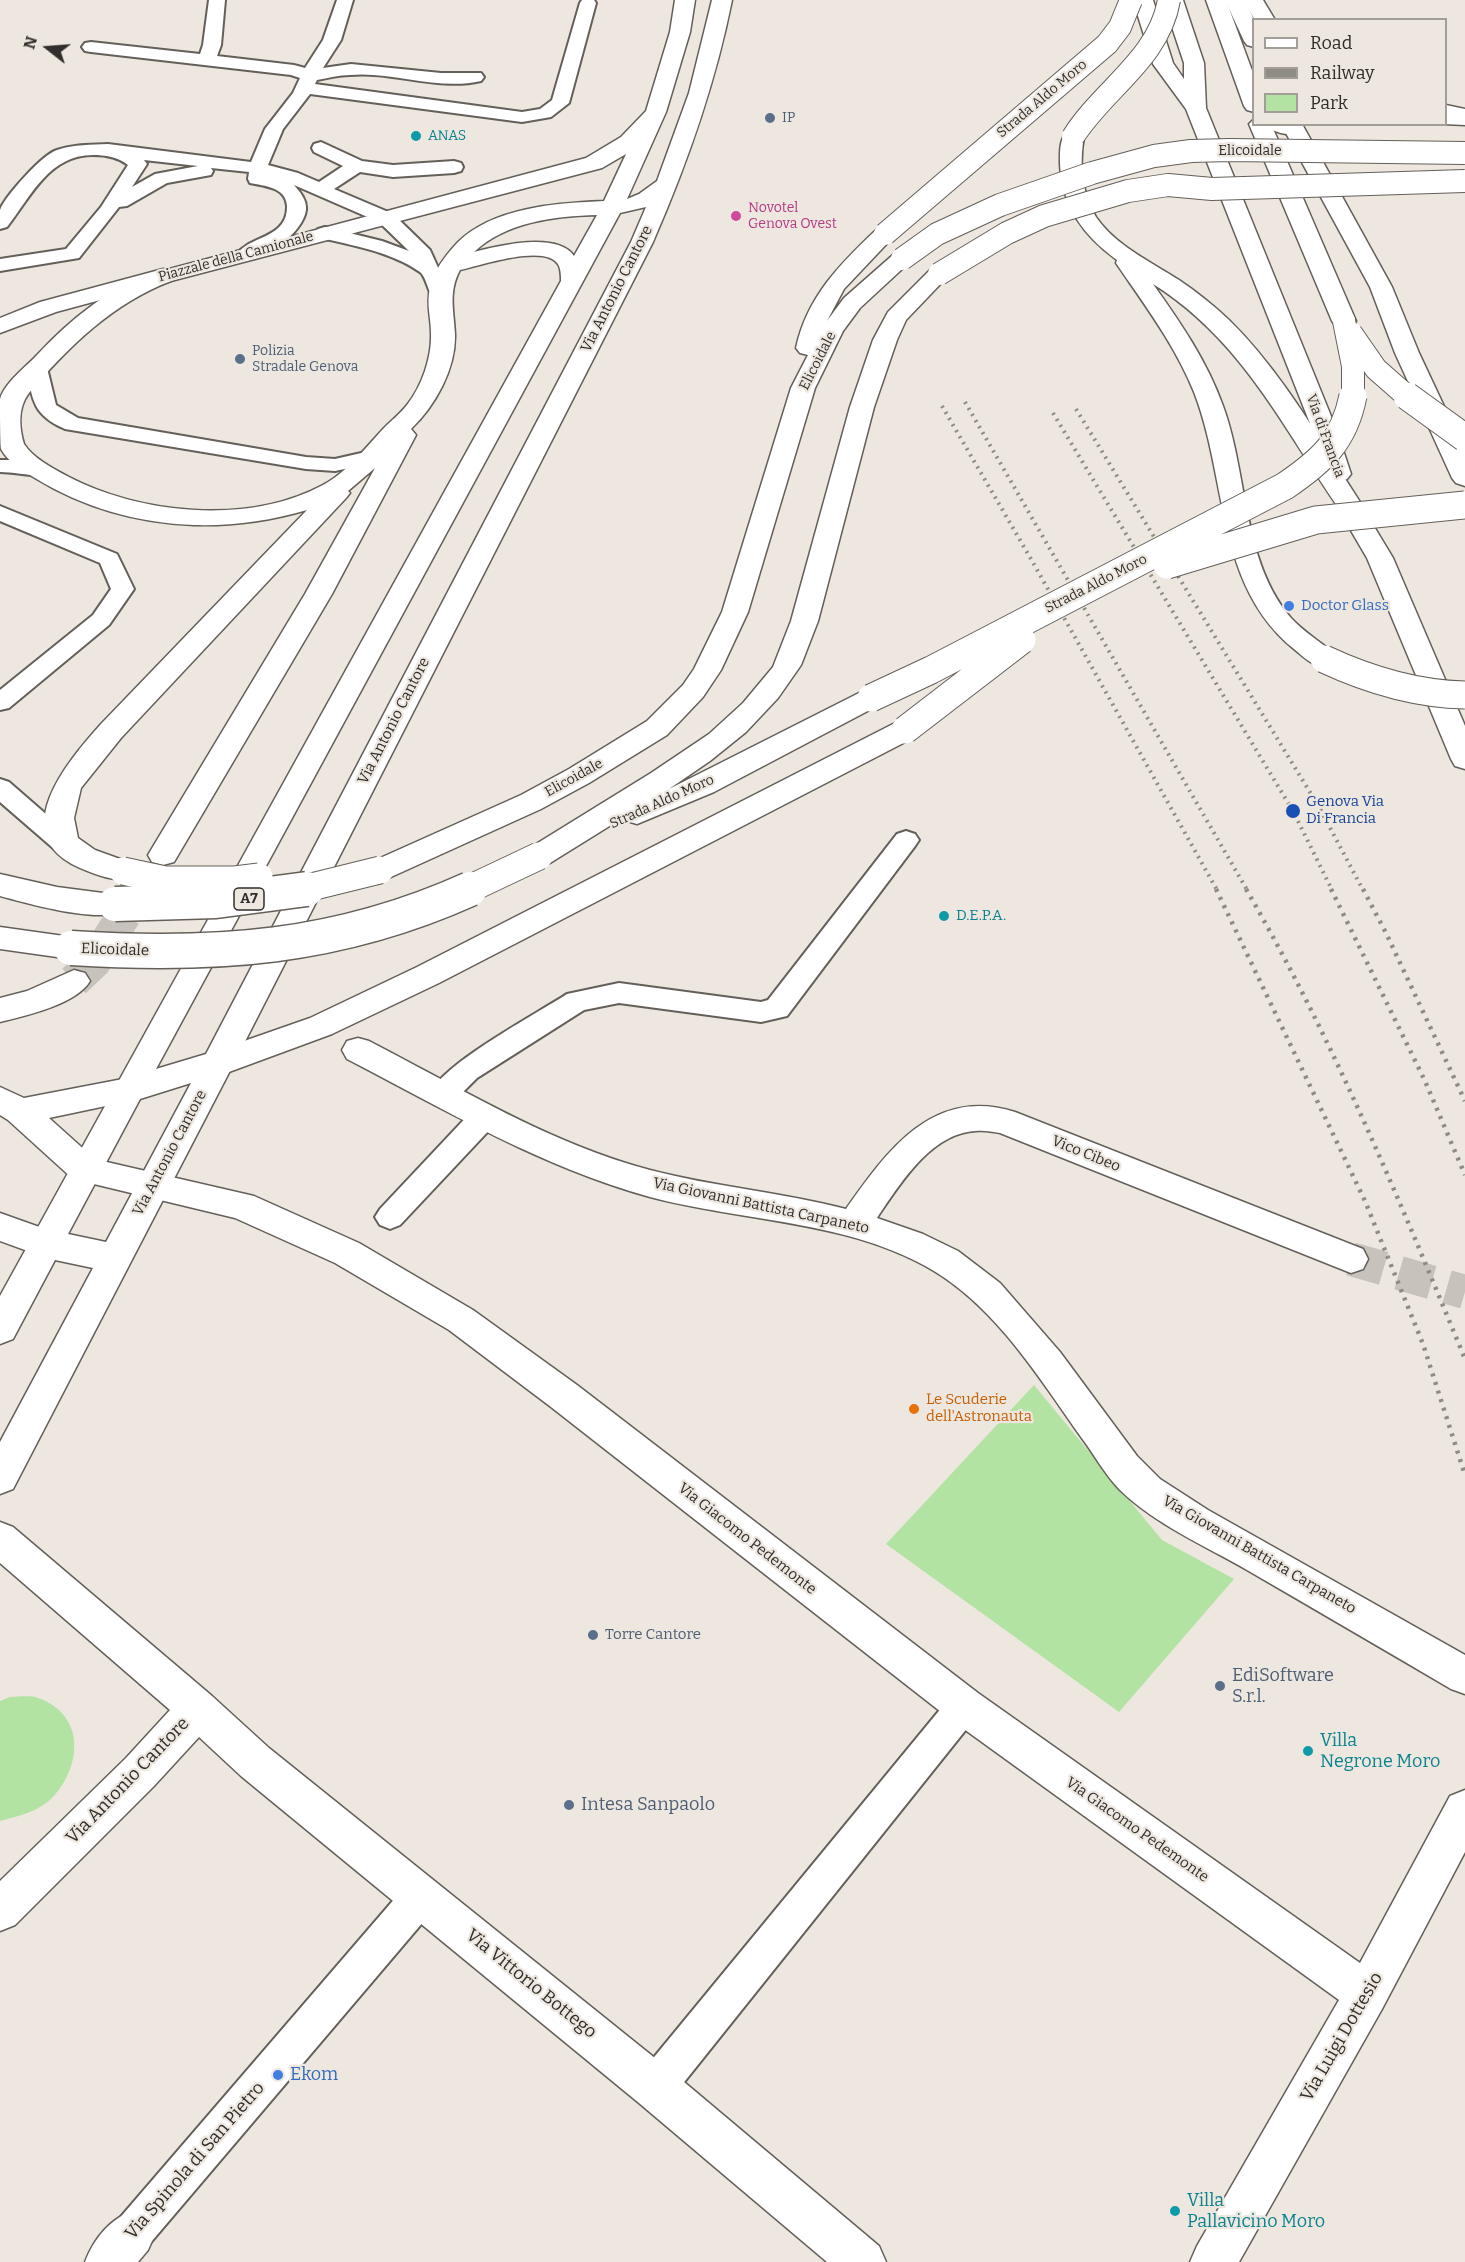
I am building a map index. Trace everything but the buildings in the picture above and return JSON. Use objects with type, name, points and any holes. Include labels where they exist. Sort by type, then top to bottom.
[{"type":"main road","points":[[0,1329],[128,1090],[272,832],[611,208],[656,112],[680,32],[685,0]]},
{"type":"main road","name":"Via Antonio Cantore","points":[[0,1478],[218,1063],[642,242],[669,182],[713,51],[722,0]]},
{"type":"main road","name":"Strada Aldo Moro","points":[[800,396],[809,339],[817,314],[829,292],[848,269],[885,234],[1107,44],[1120,27],[1131,0]]},
{"type":"main road","name":"Via di Francia","points":[[1143,0],[1163,64],[1196,108],[1323,426],[1348,505],[1380,558],[1465,759]]},
{"type":"main road","points":[[1171,0],[1160,29],[1145,56],[1093,106],[1081,121],[1073,137],[1070,160],[1081,210],[1089,222],[1118,249],[1199,305],[1251,361],[1348,505]]},
{"type":"main road","name":"Via di Francia","points":[[1171,0],[1194,63],[1196,108]]},
{"type":"main road","points":[[1218,0],[1252,71]]},
{"type":"main road","points":[[1218,0],[1252,100]]},
{"type":"main road","points":[[1235,0],[1252,37]]},
{"type":"main road","points":[[1253,0],[1264,18]]},
{"type":"main road","points":[[1447,111],[1465,117]]},
{"type":"main road","name":"Piazzale della Camionale","points":[[440,278],[443,340],[441,357],[418,407],[361,467],[330,491],[311,500],[278,510],[210,516],[158,514],[115,506],[77,492],[38,470],[13,449],[6,403],[75,329],[138,286],[163,276],[248,253],[594,164],[629,143],[642,131],[656,112]]},
{"type":"main road","points":[[1447,119],[1465,117]]},
{"type":"main road","name":"Strada Aldo Moro","points":[[539,856],[704,785],[1266,496],[1299,478],[1323,460],[1348,419],[1354,371],[1344,321],[1261,126]]},
{"type":"main road","points":[[1286,126],[1381,287],[1407,353],[1461,449],[1465,478]]},
{"type":"main road","name":"Elicoidale","points":[[380,870],[521,807],[579,776],[634,744],[676,711],[707,670],[729,628],[800,396],[832,330],[852,303],[902,259],[938,234],[1000,205],[1092,173],[1154,156],[1191,151],[1230,150],[1465,153]]},
{"type":"main road","points":[[539,856],[710,749],[741,723],[763,700],[784,670],[798,642],[807,613],[862,406],[885,340],[896,318],[939,274],[1007,233],[1044,216],[1128,191],[1168,185],[1212,189],[1465,181]]},
{"type":"main road","name":"Via Antonio Cantore","points":[[611,208],[645,201],[669,182]]},
{"type":"main road","points":[[440,278],[473,241],[511,223],[555,212],[611,208]]},
{"type":"main road","points":[[440,278],[496,252],[515,249],[546,250],[567,260],[571,268],[572,281]]},
{"type":"main road","points":[[1118,249],[1182,345],[1212,408],[1252,571],[1263,597],[1281,622],[1324,658],[1355,674],[1406,689],[1465,695]]},
{"type":"main road","points":[[0,326],[48,308],[163,276]]},
{"type":"main road","points":[[1344,321],[1376,369],[1420,407],[1461,449]]},
{"type":"main road","points":[[163,855],[377,490],[418,407]]},
{"type":"main road","points":[[361,467],[128,713],[82,765],[66,789],[59,811],[60,830],[69,848],[85,858],[123,871],[165,880],[235,880],[343,865],[380,870]]},
{"type":"main road","points":[[10,1105],[128,1090],[218,1063],[321,1026],[428,975],[905,730],[1088,589],[1316,520],[1465,505]]},
{"type":"main road","name":"Elicoidale","points":[[0,938],[119,952],[213,951],[303,941],[387,921],[443,901],[539,856]]},
{"type":"main road","name":"A7","points":[[0,885],[27,893],[78,902],[222,903],[331,886],[380,870]]},
{"type":"main road","points":[[0,1010],[30,1003],[54,994],[74,981]]},
{"type":"main road","name":"Via Giovanni Battista Carpaneto","points":[[358,1050],[484,1117],[575,1159],[649,1183],[716,1199],[855,1223],[911,1243],[949,1263],[987,1292],[1053,1370],[1132,1477],[1177,1511],[1465,1676]]},
{"type":"main road","points":[[10,1105],[85,1170]]},
{"type":"main road","name":"Vico Cibeo","points":[[855,1223],[889,1174],[918,1143],[951,1122],[972,1116],[987,1117],[1351,1259]]},
{"type":"main road","name":"Via Giacomo Pedemonte","points":[[85,1170],[242,1206],[347,1253],[461,1320],[564,1396],[964,1706],[1367,1994]]},
{"type":"main road","points":[[0,1227],[47,1244],[114,1258]]},
{"type":"main road","name":"Via Antonio Cantore","points":[[0,1539],[198,1708],[140,1772],[0,1910]]},
{"type":"main road","name":"Via Vittorio Bottego","points":[[198,1708],[255,1762],[422,1895],[863,2262]]},
{"type":"main road","name":"Via Luigi Dottesio","points":[[1213,2262],[1367,1994],[1465,1810]]},
{"type":"lane","points":[[206,61],[212,45],[217,0]]},
{"type":"lane","points":[[258,173],[268,138],[332,40],[345,0]]},
{"type":"lane","points":[[91,47],[294,70],[306,82],[522,117],[546,113],[560,103],[588,3]]},
{"type":"lane","points":[[306,82],[351,69],[441,78],[475,77]]},
{"type":"lane","points":[[321,148],[357,166],[393,171],[454,166]]},
{"type":"lane","points":[[0,223],[53,158],[85,149],[108,150],[258,173],[287,188],[296,199],[295,219],[275,240],[248,253]]},
{"type":"lane","points":[[2,266],[72,254],[108,210],[138,166],[135,161],[108,150]]},
{"type":"lane","points":[[319,190],[357,166]]},
{"type":"lane","points":[[108,210],[151,183],[175,175],[204,171],[258,173]]},
{"type":"lane","name":"Piazzale della Camionale","points":[[258,173],[278,172],[386,218],[423,254],[440,278]]},
{"type":"lane","name":"Piazzale della Camionale","points":[[325,234],[353,238],[402,253],[440,278]]},
{"type":"lane","points":[[37,368],[44,403],[54,417],[73,424],[306,463],[361,467]]},
{"type":"lane","points":[[0,466],[23,466],[38,470]]},
{"type":"lane","points":[[0,513],[109,559],[123,589],[101,620],[0,702]]},
{"type":"lane","points":[[0,789],[69,848]]},
{"type":"lane","points":[[442,1094],[467,1071],[577,1001],[619,993],[761,1012],[777,1009],[906,840]]},
{"type":"lane","points":[[390,1217],[484,1117]]},
{"type":"lane","points":[[655,2087],[964,1706]]},
{"type":"lane","name":"Via Spinola di San Pietro","points":[[120,2248],[422,1895]]},
{"type":"green space","points":[[1034,1385],[1162,1540],[1234,1579],[1119,1712],[886,1544]]},
{"type":"green space","points":[[10,1697],[35,1697],[53,1705],[64,1715],[71,1727],[74,1755],[64,1783],[54,1796],[42,1806],[0,1821],[0,1701]]},
{"type":"tunnel","points":[[140,890],[163,855]]},
{"type":"tunnel","points":[[74,981],[94,962],[141,889]]},
{"type":"tunnel","points":[[1351,1259],[1465,1292]]},
{"type":"railway","points":[[965,402],[1247,890]]},
{"type":"railway","points":[[942,406],[1217,890]]},
{"type":"railway","points":[[1076,409],[1319,807],[1363,890]]},
{"type":"railway","points":[[1053,413],[1293,811],[1332,890]]},
{"type":"railway","points":[[1216,889],[1365,1201],[1423,1344],[1465,1475]]},
{"type":"railway","points":[[1246,889],[1308,1003],[1336,1061],[1390,1180],[1465,1359]]},
{"type":"railway","points":[[1331,889],[1425,1081],[1465,1175]]},
{"type":"railway","points":[[1363,889],[1465,1101]]},
{"type":"place","name":"IP","points":[[770,118]]},
{"type":"place","name":"ANAS","points":[[416,136]]},
{"type":"place","name":"Novotel Genova Ovest","points":[[736,216]]},
{"type":"place","name":"Polizia Stradale Genova","points":[[240,359]]},
{"type":"place","name":"Doctor Glass","points":[[1289,606]]},
{"type":"place","name":"Genova Via Di Francia","points":[[1293,811]]},
{"type":"place","name":"D.E.P.A.","points":[[944,916]]},
{"type":"place","name":"Le Scuderie dell'Astronauta","points":[[914,1409]]},
{"type":"place","name":"Torre Cantore","points":[[593,1635]]},
{"type":"place","name":"EdiSoftware S.r.l.","points":[[1220,1686]]},
{"type":"place","name":"Villa Negrone Moro","points":[[1308,1751]]},
{"type":"place","name":"Intesa Sanpaolo","points":[[569,1805]]},
{"type":"place","name":"Ekom","points":[[278,2075]]},
{"type":"place","name":"Villa Pallavicino Moro","points":[[1175,2211]]}]
